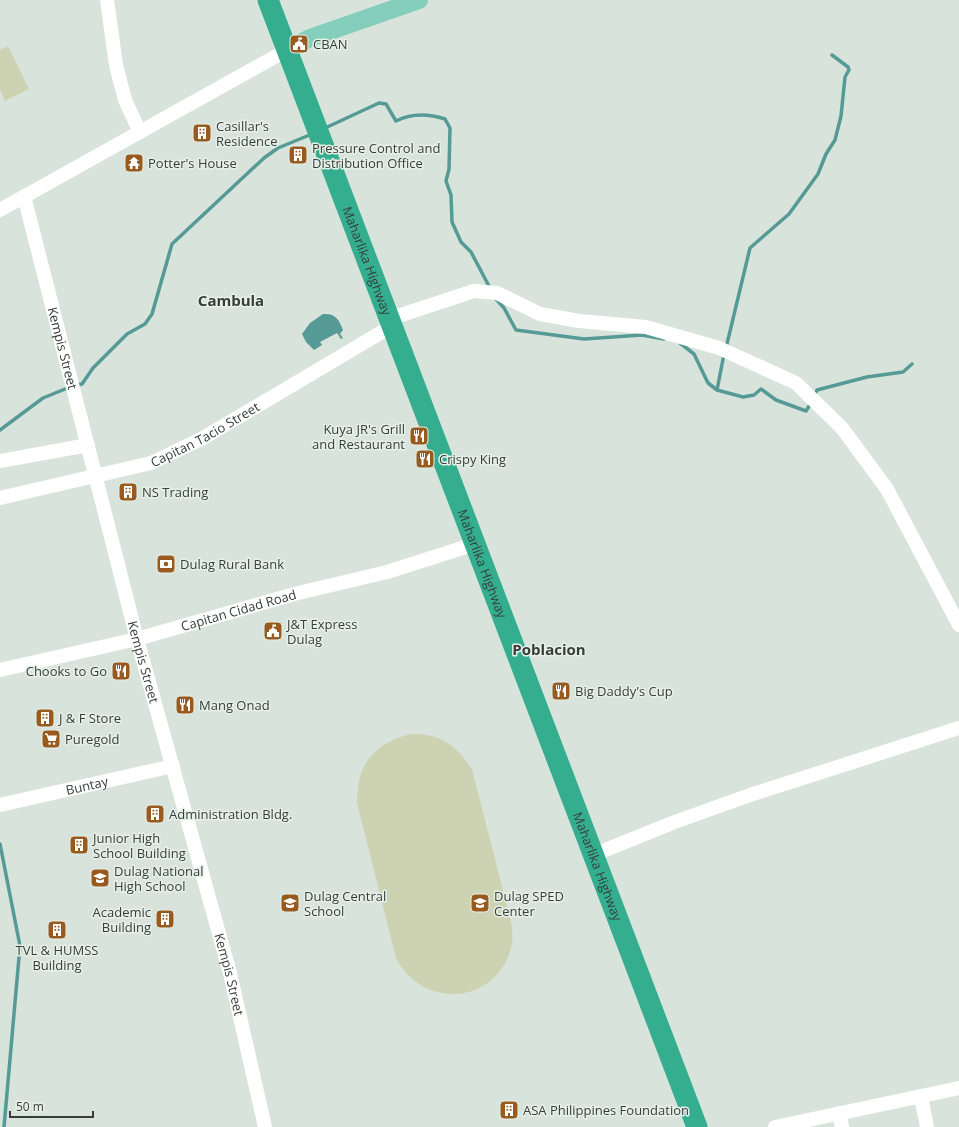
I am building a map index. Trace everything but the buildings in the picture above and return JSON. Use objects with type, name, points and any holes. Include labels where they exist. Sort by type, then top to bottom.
[{"type":"highway","name":"Maharlika Highway","points":[[268,0],[697,1127]]},
{"type":"main road","points":[[287,50],[310,38],[419,0]]},
{"type":"street","points":[[107,0],[116,64],[125,100],[140,132]]},
{"type":"street","points":[[0,210],[287,50]]},
{"type":"street","name":"Kempis Street","points":[[24,196],[137,639],[230,973],[265,1127]]},
{"type":"street","name":"Capitan Tacio Street","points":[[0,498],[151,464],[203,438],[390,322],[474,291],[497,293],[540,314],[579,321],[646,327],[719,348],[796,383],[842,428],[887,489],[959,625]]},
{"type":"street","points":[[0,461],[88,445]]},
{"type":"street","name":"Capitan Cidad Road","points":[[0,670],[137,639],[298,593],[387,572],[475,544]]},
{"type":"street","points":[[593,855],[672,823],[743,798],[959,728]]},
{"type":"street","name":"Buntay","points":[[0,805],[173,766]]},
{"type":"street","points":[[775,1127],[959,1088]]},
{"type":"street","points":[[921,1096],[927,1127]]},
{"type":"street","points":[[839,1113],[842,1127]]},
{"type":"green space","points":[[8,46],[29,89],[5,101],[0,90],[0,50]]},
{"type":"green space","points":[[410,734],[421,734],[439,738],[460,753],[472,769],[512,926],[512,944],[504,964],[492,979],[477,989],[459,994],[441,993],[424,987],[408,975],[396,958],[357,803],[360,777],[370,758],[377,750],[386,744],[397,738]]},
{"type":"water","points":[[323,314],[334,316],[338,320],[343,330],[340,334],[343,338],[341,339],[337,333],[320,342],[322,345],[314,350],[306,342],[302,334],[310,323]]},
{"type":"waterway","points":[[726,348],[750,248],[789,214],[818,174],[826,154],[835,140],[841,116],[845,77],[849,70],[848,67],[832,55]]},
{"type":"waterway","points":[[323,129],[379,103],[386,104],[396,121],[402,118],[420,115],[445,119],[450,128],[449,169],[446,181],[451,195],[452,222],[461,242],[471,252],[490,288]]},
{"type":"waterway","points":[[76,385],[82,384],[93,368],[127,334],[145,324],[152,314],[172,244],[264,158],[278,148],[312,134]]},
{"type":"waterway","points":[[496,299],[504,308],[516,330],[584,339],[642,335],[664,339]]},
{"type":"waterway","points":[[680,343],[694,354],[708,383],[717,390],[743,397],[754,395],[761,389],[776,400],[806,411],[811,403]]},
{"type":"waterway","points":[[717,390],[724,354]]},
{"type":"waterway","points":[[814,396],[817,390],[867,377],[903,372],[912,364]]},
{"type":"waterway","points":[[0,430],[43,398],[70,387]]},
{"type":"waterway","points":[[0,844],[20,946],[4,1127]]},
{"type":"place","name":"CBAN","points":[[299,44]]},
{"type":"place","name":"Casillar's Residence","points":[[202,133]]},
{"type":"place","name":"Pressure Control and Distribution Office","points":[[298,155]]},
{"type":"place","name":"Potter's House","points":[[134,163]]},
{"type":"place","name":"Kuya JR's Grill and Restaurant","points":[[419,436]]},
{"type":"place","name":"Crispy King","points":[[425,459]]},
{"type":"place","name":"NS Trading","points":[[128,492]]},
{"type":"place","name":"Dulag Rural Bank","points":[[166,564]]},
{"type":"place","name":"J&T Express Dulag","points":[[273,631]]},
{"type":"place","name":"Chooks to Go","points":[[121,671]]},
{"type":"place","name":"Big Daddy's Cup","points":[[561,691]]},
{"type":"place","name":"Mang Onad","points":[[185,705]]},
{"type":"place","name":"J & F Store","points":[[45,718]]},
{"type":"place","name":"Puregold","points":[[51,739]]},
{"type":"place","name":"Administration Bldg.","points":[[155,814]]},
{"type":"place","name":"Junior High School Building","points":[[79,845]]},
{"type":"place","name":"Dulag National High School","points":[[100,878]]},
{"type":"place","name":"Dulag Central School","points":[[290,903]]},
{"type":"place","name":"Dulag SPED Center","points":[[480,903]]},
{"type":"place","name":"Academic Building","points":[[165,919]]},
{"type":"place","name":"TVL & HUMSS Building","points":[[57,930]]},
{"type":"place","name":"ASA Philippines Foundation","points":[[509,1110]]},
{"type":"district","name":"Cambula","points":[[231,301]]},
{"type":"district","name":"Poblacion","points":[[549,650]]}]
